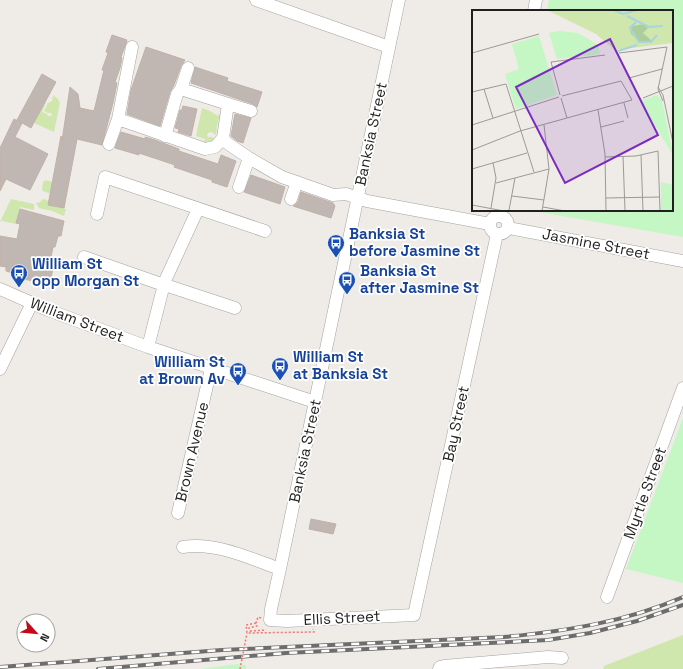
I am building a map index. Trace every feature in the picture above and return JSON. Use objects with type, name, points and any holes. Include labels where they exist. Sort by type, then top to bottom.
[{"type":"street","points":[[256,0],[389,47]]},
{"type":"street","name":"Banksia Street","points":[[270,620],[270,609],[280,569],[399,0]]},
{"type":"street","points":[[534,10],[536,0]]},
{"type":"street","points":[[109,144],[118,119],[132,47]]},
{"type":"street","points":[[165,136],[177,94],[181,89],[188,68]]},
{"type":"street","points":[[181,89],[251,111]]},
{"type":"street","points":[[118,119],[205,149],[215,147],[223,138],[228,104]]},
{"type":"street","points":[[223,138],[227,143],[249,158],[282,177],[333,195],[346,194],[357,199],[490,224]]},
{"type":"street","points":[[239,187],[249,158]]},
{"type":"street","points":[[96,214],[105,177],[265,231]]},
{"type":"street","points":[[291,199],[297,182]]},
{"type":"street","points":[[148,347],[164,286],[198,209]]},
{"type":"street","points":[[501,213],[508,221],[508,228],[504,233],[497,234],[492,230],[490,224],[494,217],[501,213]]},
{"type":"street","name":"Jasmine Street","points":[[508,228],[683,261]]},
{"type":"street","name":"Bay Street","points":[[414,615],[497,234]]},
{"type":"street","points":[[84,257],[164,286],[235,308]]},
{"type":"street","name":"William Street","points":[[0,289],[48,310],[148,347],[315,402]]},
{"type":"street","points":[[0,369],[32,303]]},
{"type":"street","name":"Brown Avenue","points":[[178,513],[211,368]]},
{"type":"street","name":"Myrtle Street","points":[[607,597],[683,388]]},
{"type":"street","points":[[183,547],[197,545],[228,551],[280,569]]},
{"type":"street","name":"Ellis Street","points":[[270,620],[287,621],[414,615]]},
{"type":"street","points":[[439,669],[440,667],[444,666],[548,657],[562,658]]},
{"type":"path","points":[[240,669],[247,634],[246,625],[256,623],[257,626]]},
{"type":"green space","points":[[549,0],[683,0],[683,237],[533,211],[673,211],[673,10],[547,10]]},
{"type":"green space","points":[[53,95],[60,103],[54,132],[34,123],[45,103],[42,112],[48,116],[52,116],[51,113],[44,111],[48,103],[52,101]]},
{"type":"green space","points":[[202,108],[218,116],[221,112],[216,135],[211,132],[207,135],[208,137],[217,140],[203,146],[205,139],[196,136]]},
{"type":"green space","points":[[46,180],[52,182],[50,193],[42,190],[43,182]]},
{"type":"green space","points":[[11,199],[34,204],[34,210],[20,207],[16,224],[2,221],[0,222]]},
{"type":"green space","points":[[43,199],[49,201],[48,205],[66,209],[64,216],[39,208],[36,203]]},
{"type":"green space","points":[[683,418],[683,583],[626,569]]},
{"type":"green space","points":[[683,635],[683,669],[603,669],[604,666]]},
{"type":"green space","points":[[238,664],[246,665],[246,669],[200,669]]},
{"type":"building","points":[[112,35],[127,40],[115,82],[117,83],[113,103],[102,145],[77,139],[64,208],[48,205],[61,136],[62,141],[70,87],[78,94],[80,108],[94,111],[104,70],[102,70],[108,53],[106,52]]},
{"type":"building","points":[[146,47],[185,60],[170,92],[160,126],[127,114],[131,90]]},
{"type":"building","points":[[195,67],[228,78],[227,81],[262,92],[257,107],[253,104],[191,83]]},
{"type":"building","points":[[42,74],[56,82],[31,128],[17,120]]},
{"type":"building","points":[[183,106],[197,109],[191,136],[178,132],[179,129],[175,128],[180,110],[182,110]]},
{"type":"building","points":[[235,114],[251,118],[243,143],[237,141],[231,136]]},
{"type":"building","points":[[14,119],[22,123],[15,137],[48,154],[30,190],[6,179],[0,191],[0,148]]},
{"type":"building","points":[[121,132],[145,139],[145,137],[155,140],[179,149],[179,151],[218,164],[221,155],[236,161],[227,187],[212,182],[212,180],[174,167],[175,165],[139,153],[139,155],[115,148]]},
{"type":"building","points":[[251,175],[285,187],[280,204],[244,192]]},
{"type":"building","points":[[301,192],[333,203],[335,206],[331,218],[293,206],[298,202]]},
{"type":"building","points":[[20,209],[64,221],[61,236],[58,236],[55,247],[53,247],[49,267],[53,268],[50,284],[23,279],[25,267],[17,274],[6,271],[6,267],[0,266],[0,236],[17,239],[20,224],[16,223]]},
{"type":"building","points":[[311,519],[336,524],[333,534],[309,529]]},
{"type":"railway","points":[[0,667],[222,650],[504,637],[550,632],[595,624],[639,613],[683,597]]},
{"type":"railway","points":[[98,669],[286,653],[548,640],[590,633],[637,621],[683,605]]},
{"type":"place","name":"Banksia St before Jasmine St","points":[[336,258]]},
{"type":"place","name":"William St opp Morgan St","points":[[19,288]]},
{"type":"place","name":"Banksia St after Jasmine St","points":[[347,295]]},
{"type":"place","name":"William St at Banksia St","points":[[280,381]]},
{"type":"place","name":"William St at Brown Av","points":[[238,386]]}]
